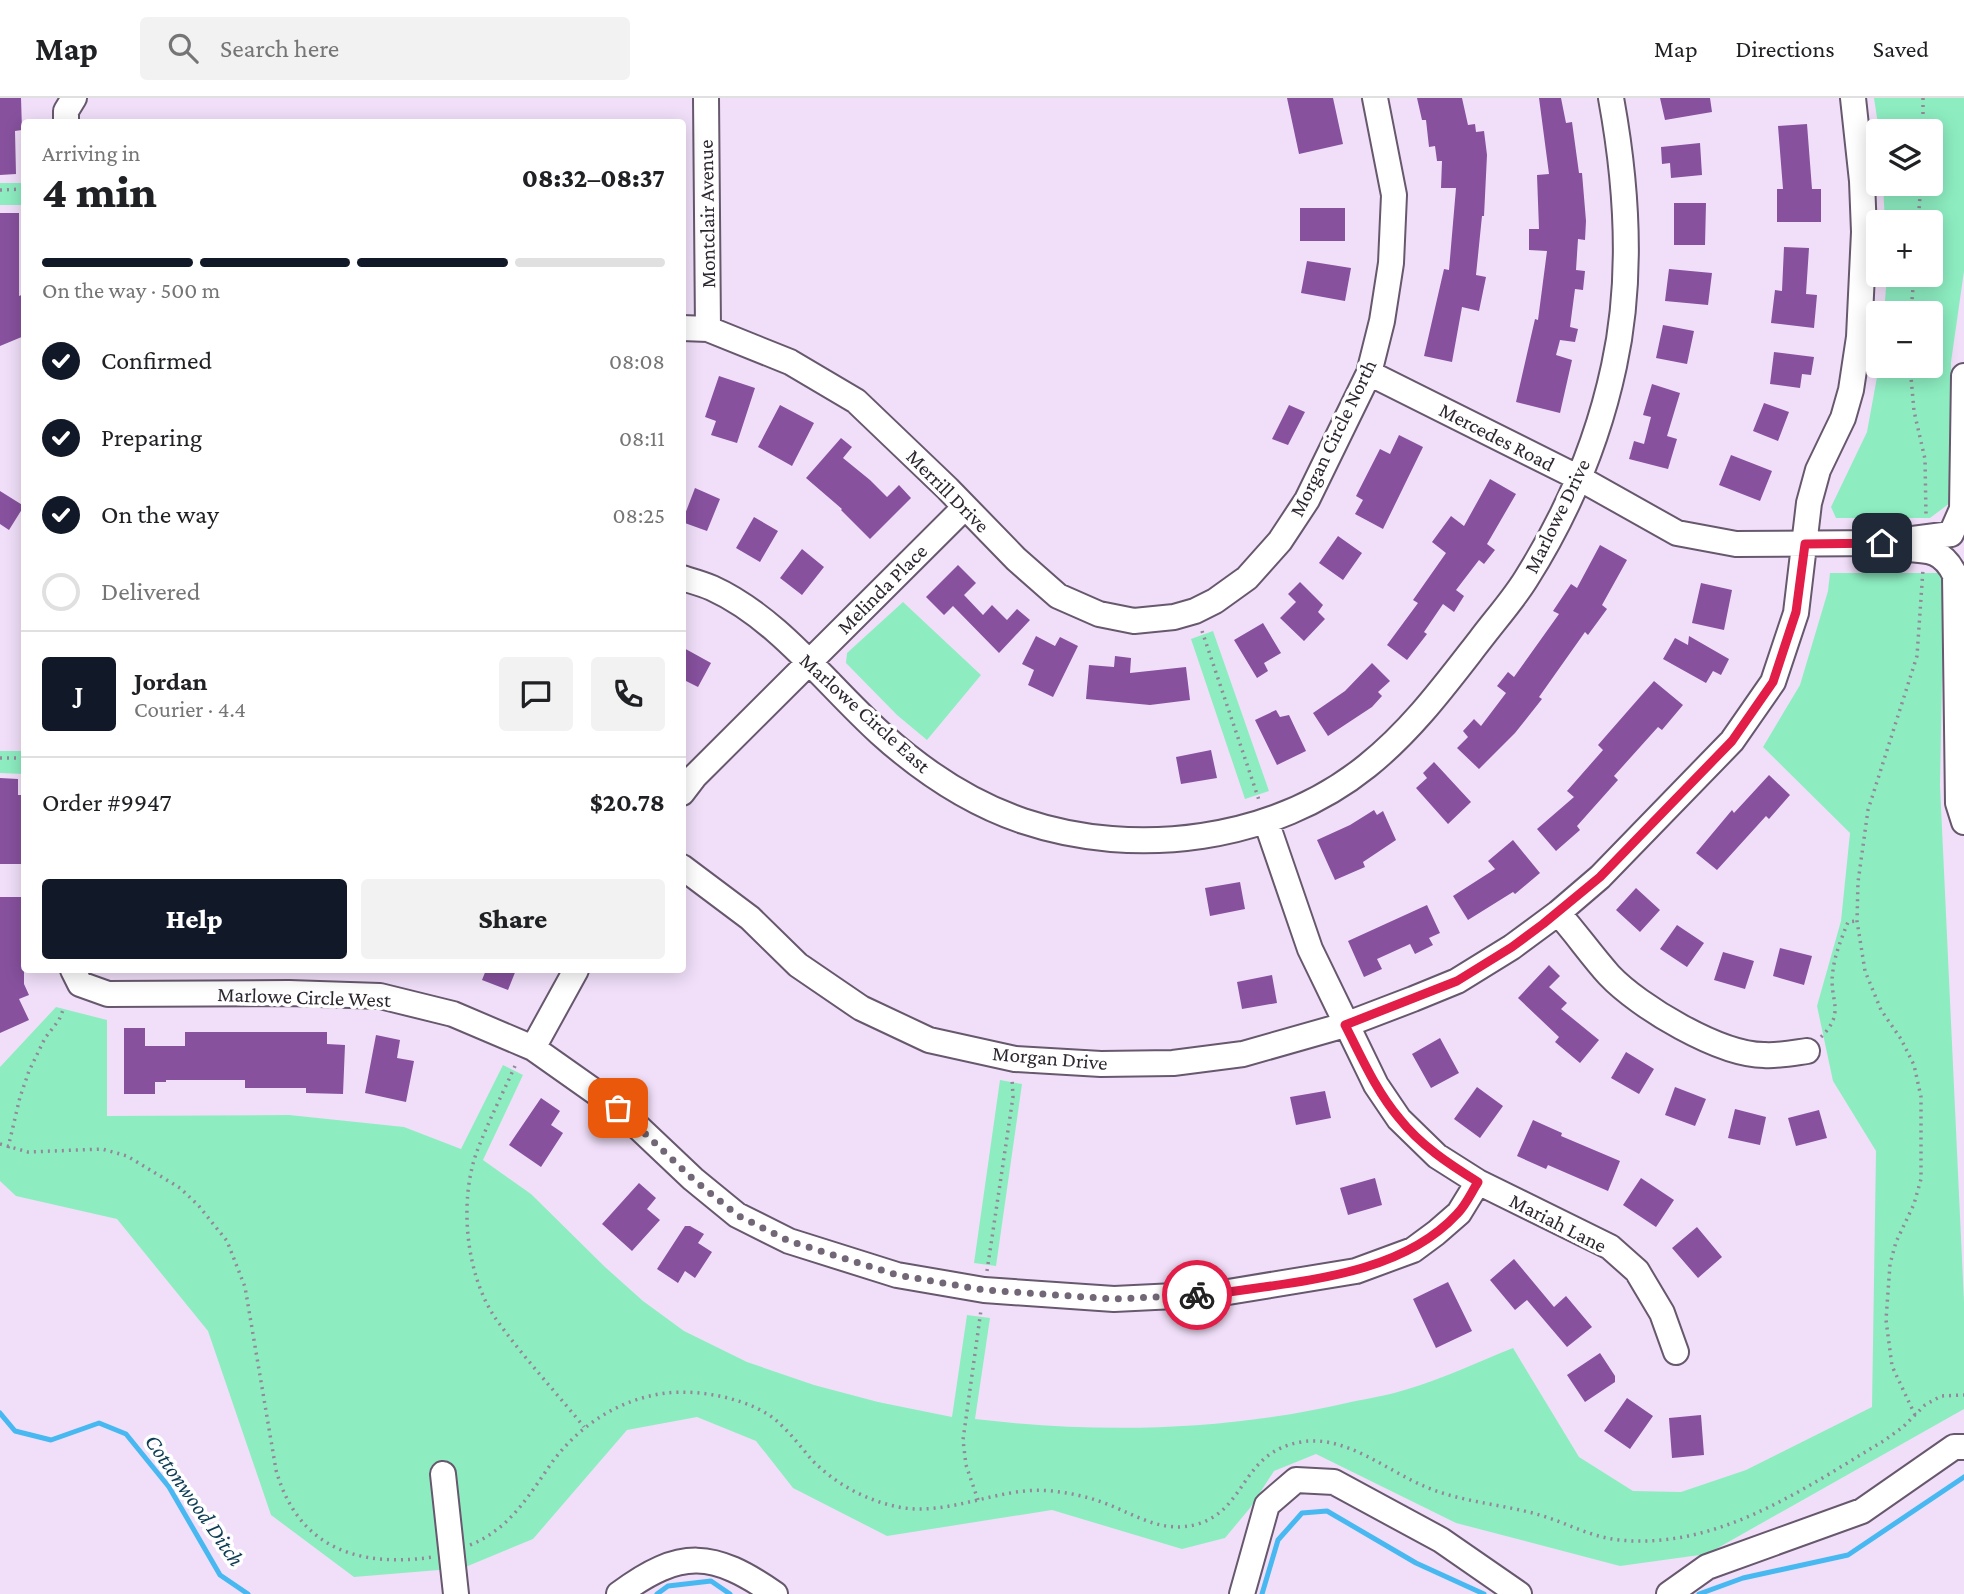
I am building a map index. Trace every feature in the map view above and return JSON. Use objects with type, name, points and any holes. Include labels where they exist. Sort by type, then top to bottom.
[{"type":"street","points":[[66,119],[66,111],[74,98]]},
{"type":"street","name":"Montclair Avenue","points":[[706,98],[708,329]]},
{"type":"street","name":"Morgan Circle North","points":[[1195,611],[1215,601],[1247,578],[1280,541],[1307,500],[1369,373],[1382,321],[1391,263],[1394,195],[1375,98]]},
{"type":"street","name":"Marlowe Drive","points":[[1266,821],[1320,797],[1366,767],[1420,718],[1525,580],[1579,478],[1614,365],[1625,277],[1625,210],[1620,146],[1611,98]]},
{"type":"street","name":"Morgan Drive","points":[[686,870],[750,918],[798,965],[861,1008],[929,1040],[1015,1059],[1101,1064],[1173,1063],[1243,1054],[1345,1025],[1457,981],[1512,947],[1559,913],[1600,877],[1732,741],[1773,682],[1796,612],[1809,503],[1818,470],[1843,418],[1851,390],[1859,337],[1864,232],[1862,181],[1853,98]]},
{"type":"street","name":"Merrill Drive","points":[[686,328],[708,329],[790,362],[856,401],[1016,559],[1058,596],[1099,614],[1134,621],[1174,617],[1195,611]]},
{"type":"street","name":"Mercedes Road","points":[[1369,373],[1579,478],[1677,533],[1736,544],[1882,543],[1958,538]]},
{"type":"street","points":[[1958,538],[1962,509],[1964,376]]},
{"type":"street","name":"Melinda Place","points":[[686,788],[808,662],[965,507]]},
{"type":"street","points":[[1882,543],[1942,556],[1955,575],[1958,803],[1964,821]]},
{"type":"street","name":"Marlowe Circle East","points":[[686,579],[713,588],[762,619],[880,733],[921,768],[966,796],[1023,821],[1083,836],[1132,840],[1181,838],[1224,832],[1266,821]]},
{"type":"street","name":"Mariah Lane","points":[[1266,821],[1310,949],[1376,1085],[1399,1119],[1437,1156],[1478,1182],[1610,1247],[1637,1271],[1662,1313],[1676,1352]]},
{"type":"street","points":[[1559,913],[1611,977],[1672,1023],[1718,1044],[1762,1056],[1807,1051]]},
{"type":"street","name":"Marlowe Circle West","points":[[74,973],[80,984],[108,994],[289,993],[380,996],[453,1014],[533,1048],[618,1108],[693,1179],[737,1215],[789,1241],[897,1275],[984,1290],[1114,1299],[1203,1295],[1356,1270],[1413,1250],[1458,1213],[1478,1182]]},
{"type":"street","points":[[533,1048],[574,973]]},
{"type":"street","points":[[1669,1594],[1707,1567],[1862,1511],[1954,1447],[1964,1447]]},
{"type":"street","points":[[443,1474],[456,1594]]},
{"type":"street","points":[[1242,1594],[1267,1504],[1296,1480],[1334,1482],[1441,1541],[1519,1594]]},
{"type":"street","points":[[619,1594],[676,1562],[712,1561],[746,1574],[775,1594]]},
{"type":"path","points":[[1923,98],[1923,119]]},
{"type":"path","points":[[0,190],[21,190]]},
{"type":"path","points":[[1911,378],[1914,411],[1925,459],[1925,526]]},
{"type":"path","points":[[1915,1415],[1892,1366],[1886,1320],[1890,1264],[1896,1242],[1914,1204],[1920,1179],[1921,1097],[1914,1065],[1901,1038],[1881,1010],[1865,971],[1857,921],[1858,882],[1868,810],[1917,656],[1923,560]]},
{"type":"path","points":[[1195,611],[1266,821]]},
{"type":"path","points":[[0,758],[21,758]]},
{"type":"path","points":[[1807,1051],[1832,1026],[1836,1018],[1831,986],[1833,968],[1848,922],[1857,921]]},
{"type":"path","points":[[8,1148],[29,1070],[63,1010]]},
{"type":"path","points":[[988,1268],[1013,1097],[1015,1059]]},
{"type":"path","points":[[515,1066],[476,1156],[467,1195],[468,1237],[477,1278],[495,1317],[584,1427]]},
{"type":"path","points":[[0,1144],[28,1152],[102,1149],[127,1156],[180,1188],[221,1233],[237,1262],[250,1313],[276,1470],[282,1490],[297,1516],[319,1538],[345,1552],[374,1560],[407,1561],[440,1556],[478,1541],[502,1527],[521,1508],[552,1463],[584,1427],[613,1408],[646,1396],[687,1391],[733,1398],[776,1420],[833,1478],[854,1491],[895,1507],[930,1509],[1019,1491],[1071,1493],[1105,1503],[1154,1525],[1176,1528],[1200,1524],[1220,1512],[1237,1495],[1247,1475],[1271,1452],[1300,1442],[1326,1441],[1352,1449],[1384,1468],[1428,1488],[1473,1502],[1544,1517],[1599,1537],[1647,1541],[1704,1532],[1766,1510],[1885,1440],[1903,1427],[1924,1405],[1941,1396],[1964,1395]]},
{"type":"path","points":[[978,1500],[966,1465],[963,1440],[981,1311]]},
{"type":"green space","points":[[1874,98],[1964,98],[1964,271],[1951,362],[1950,503],[1930,518],[1836,518],[1831,507],[1867,432],[1877,378],[1943,378],[1943,301],[1885,301],[1886,287],[1943,287],[1943,210],[1884,210],[1884,196],[1943,196],[1943,119],[1877,119]]},
{"type":"green space","points":[[0,183],[21,183],[21,205],[0,205]]},
{"type":"green space","points":[[1830,573],[1944,573],[1940,785],[1964,1302],[1964,1409],[1707,1554],[1620,1566],[1456,1523],[1316,1454],[1274,1471],[1250,1508],[1225,1538],[1182,1549],[1052,1510],[887,1536],[793,1488],[756,1441],[697,1417],[627,1430],[533,1539],[463,1568],[354,1577],[271,1515],[208,1331],[117,1219],[16,1196],[0,1181],[0,1067],[56,1007],[107,1020],[107,1116],[289,1115],[404,1127],[461,1149],[503,1065],[523,1075],[483,1160],[531,1194],[643,1301],[684,1331],[747,1362],[814,1385],[878,1402],[952,1417],[967,1315],[990,1318],[975,1419],[1117,1428],[1211,1424],[1304,1412],[1408,1389],[1513,1348],[1579,1457],[1633,1491],[1681,1492],[1746,1470],[1872,1407],[1876,1151],[1833,1081],[1817,1006],[1841,921],[1850,833],[1763,747],[1800,685],[1828,591]]},
{"type":"green space","points":[[903,602],[981,675],[927,740],[897,715],[846,663],[847,653]]},
{"type":"green space","points":[[1213,631],[1269,791],[1245,799],[1191,639]]},
{"type":"green space","points":[[0,751],[21,751],[21,774],[0,773]]},
{"type":"green space","points":[[1000,1080],[1022,1084],[996,1266],[974,1263]]},
{"type":"building","points":[[0,98],[21,98],[21,130],[15,131],[16,174],[0,175]]},
{"type":"building","points":[[1287,98],[1333,98],[1343,144],[1299,154]]},
{"type":"building","points":[[1417,98],[1462,98],[1468,125],[1475,124],[1476,132],[1484,131],[1487,155],[1484,216],[1476,275],[1486,277],[1479,311],[1462,307],[1452,362],[1424,356],[1444,269],[1449,270],[1456,188],[1441,188],[1442,161],[1437,161],[1435,146],[1429,147],[1426,120],[1422,120]]},
{"type":"building","points":[[1539,98],[1561,98],[1566,123],[1572,122],[1579,173],[1582,173],[1586,221],[1585,240],[1578,239],[1576,270],[1585,271],[1583,290],[1575,289],[1570,327],[1578,329],[1575,342],[1560,340],[1556,355],[1572,360],[1560,413],[1516,402],[1535,319],[1538,320],[1547,251],[1529,250],[1529,229],[1539,229],[1537,175],[1549,174]]},
{"type":"building","points":[[1660,98],[1710,98],[1712,112],[1665,120]]},
{"type":"building","points":[[1807,124],[1812,189],[1821,189],[1821,222],[1777,222],[1777,189],[1783,189],[1778,126]]},
{"type":"building","points":[[1700,143],[1702,175],[1671,178],[1670,163],[1662,164],[1661,147]]},
{"type":"building","points":[[1674,203],[1706,203],[1705,245],[1674,245]]},
{"type":"building","points":[[1300,208],[1345,208],[1345,241],[1300,241]]},
{"type":"building","points":[[0,213],[19,213],[21,337],[0,346]]},
{"type":"building","points":[[1784,247],[1809,248],[1806,294],[1817,295],[1814,328],[1771,323],[1775,290],[1782,291]]},
{"type":"building","points":[[1307,261],[1351,268],[1345,301],[1301,293]]},
{"type":"building","points":[[1669,269],[1712,273],[1708,305],[1665,301]]},
{"type":"building","points":[[1663,325],[1694,331],[1687,364],[1656,358]]},
{"type":"building","points":[[1774,352],[1814,357],[1811,375],[1802,374],[1800,388],[1770,384]]},
{"type":"building","points":[[719,376],[755,388],[737,443],[711,435],[716,421],[705,417]]},
{"type":"building","points":[[1652,384],[1680,393],[1667,436],[1677,439],[1668,469],[1629,459],[1634,441],[1644,444],[1651,417],[1643,415]]},
{"type":"building","points":[[1764,403],[1789,412],[1778,441],[1753,431]]},
{"type":"building","points":[[780,405],[814,423],[792,466],[758,447]]},
{"type":"building","points":[[1289,405],[1305,412],[1288,445],[1272,439]]},
{"type":"building","points":[[1399,435],[1423,447],[1383,529],[1355,514],[1363,500],[1356,496],[1380,449],[1390,454]]},
{"type":"building","points":[[841,438],[852,447],[843,458],[887,497],[899,485],[911,498],[870,539],[842,509],[806,478]]},
{"type":"building","points":[[1731,455],[1772,471],[1760,501],[1719,485]]},
{"type":"building","points":[[1490,479],[1516,494],[1487,544],[1495,550],[1484,564],[1479,560],[1456,590],[1464,596],[1454,612],[1443,604],[1424,632],[1427,634],[1407,660],[1387,645],[1418,603],[1413,600],[1446,553],[1432,542],[1451,516],[1464,526]]},
{"type":"building","points":[[695,488],[720,499],[707,531],[686,523],[686,512]]},
{"type":"building","points":[[0,491],[21,504],[21,511],[9,530],[0,524]]},
{"type":"building","points":[[754,517],[778,531],[760,562],[736,548]]},
{"type":"building","points":[[1338,536],[1362,553],[1343,580],[1319,563]]},
{"type":"building","points":[[1600,545],[1627,560],[1602,605],[1607,609],[1588,635],[1585,632],[1539,697],[1542,699],[1515,733],[1479,769],[1457,748],[1468,737],[1463,731],[1474,719],[1481,726],[1506,693],[1497,686],[1508,672],[1514,677],[1559,614],[1553,611],[1571,584],[1577,588]]},
{"type":"building","points":[[802,549],[824,567],[802,595],[780,578]]},
{"type":"building","points":[[958,565],[976,583],[964,595],[983,615],[992,605],[1007,620],[1017,609],[1030,620],[999,653],[953,606],[944,615],[926,597]]},
{"type":"building","points":[[1300,582],[1323,605],[1318,612],[1325,619],[1304,641],[1280,618],[1296,602],[1288,594]]},
{"type":"building","points":[[1701,583],[1732,590],[1724,630],[1692,623]]},
{"type":"building","points":[[1263,623],[1281,653],[1264,663],[1268,671],[1257,678],[1234,640]]},
{"type":"building","points":[[1036,636],[1055,646],[1060,637],[1078,646],[1053,697],[1028,685],[1034,670],[1022,664]]},
{"type":"building","points":[[1689,636],[1729,659],[1721,675],[1713,671],[1706,683],[1663,659],[1675,638],[1688,645]]},
{"type":"building","points":[[686,649],[711,663],[698,687],[686,681]]},
{"type":"building","points":[[1115,656],[1131,658],[1130,673],[1186,667],[1190,700],[1150,705],[1086,699],[1089,665],[1114,667]]},
{"type":"building","points":[[1372,663],[1390,681],[1378,692],[1382,696],[1372,707],[1328,736],[1313,713],[1345,691]]},
{"type":"building","points":[[1654,681],[1683,705],[1662,730],[1658,727],[1614,776],[1618,780],[1577,826],[1580,830],[1556,851],[1537,829],[1574,797],[1567,791],[1603,750],[1598,745]]},
{"type":"building","points":[[1276,710],[1280,717],[1289,715],[1306,751],[1277,765],[1255,720]]},
{"type":"building","points":[[1211,750],[1217,778],[1181,784],[1176,757]]},
{"type":"building","points":[[1434,762],[1471,802],[1448,824],[1416,788],[1427,778],[1423,773]]},
{"type":"building","points":[[1769,775],[1790,795],[1769,819],[1766,816],[1717,870],[1696,853],[1732,810],[1734,813]]},
{"type":"building","points":[[0,778],[18,779],[18,795],[21,795],[21,864],[0,864]]},
{"type":"building","points":[[1374,810],[1377,815],[1383,811],[1396,840],[1363,862],[1365,867],[1335,880],[1317,840]]},
{"type":"building","points":[[1513,840],[1540,873],[1515,894],[1513,892],[1468,920],[1453,896],[1495,869],[1488,861]]},
{"type":"building","points":[[1240,882],[1245,909],[1210,916],[1205,888]]},
{"type":"building","points":[[1636,888],[1660,910],[1640,932],[1616,910]]},
{"type":"building","points":[[0,897],[21,897],[21,973],[24,973],[24,984],[29,995],[19,999],[29,1020],[0,1033]]},
{"type":"building","points":[[1427,905],[1440,933],[1429,938],[1433,945],[1415,954],[1410,944],[1377,959],[1382,969],[1364,977],[1348,941]]},
{"type":"building","points":[[1677,925],[1704,943],[1687,967],[1660,949]]},
{"type":"building","points":[[1780,948],[1812,956],[1804,985],[1773,976]]},
{"type":"building","points":[[1723,952],[1754,961],[1745,989],[1714,980]]},
{"type":"building","points":[[1549,965],[1560,976],[1549,987],[1567,1003],[1561,1009],[1599,1040],[1580,1063],[1555,1042],[1559,1037],[1518,998]]},
{"type":"building","points":[[485,973],[515,973],[508,990],[482,980]]},
{"type":"building","points":[[1272,975],[1277,1003],[1242,1009],[1237,982]]},
{"type":"building","points":[[124,1028],[145,1028],[145,1046],[185,1046],[185,1032],[327,1032],[327,1044],[345,1045],[343,1094],[306,1093],[306,1088],[245,1088],[245,1080],[166,1080],[155,1082],[155,1094],[124,1094]]},
{"type":"building","points":[[376,1035],[400,1040],[397,1058],[414,1061],[406,1102],[365,1093]]},
{"type":"building","points":[[1440,1038],[1459,1073],[1431,1088],[1412,1054]]},
{"type":"building","points":[[1626,1052],[1654,1069],[1639,1094],[1611,1078]]},
{"type":"building","points":[[1477,1087],[1503,1106],[1480,1138],[1454,1119]]},
{"type":"building","points":[[1675,1087],[1706,1099],[1695,1126],[1665,1115]]},
{"type":"building","points":[[1325,1091],[1331,1118],[1296,1125],[1290,1097]]},
{"type":"building","points":[[541,1098],[560,1111],[551,1125],[563,1133],[541,1167],[509,1145]]},
{"type":"building","points":[[1735,1109],[1766,1117],[1760,1145],[1728,1138]]},
{"type":"building","points":[[1819,1110],[1827,1138],[1796,1146],[1788,1118]]},
{"type":"building","points":[[1533,1120],[1562,1133],[1561,1136],[1620,1161],[1608,1191],[1548,1165],[1546,1169],[1517,1156]]},
{"type":"building","points":[[1375,1178],[1382,1205],[1348,1215],[1340,1188]]},
{"type":"building","points":[[1641,1178],[1674,1200],[1656,1227],[1623,1205]]},
{"type":"building","points":[[639,1183],[656,1198],[647,1209],[660,1220],[632,1251],[602,1224]]},
{"type":"building","points":[[685,1226],[704,1234],[698,1243],[712,1252],[695,1278],[685,1271],[678,1283],[657,1269]]},
{"type":"building","points":[[1697,1227],[1722,1257],[1698,1278],[1672,1248]]},
{"type":"building","points":[[1514,1259],[1554,1307],[1566,1296],[1592,1327],[1567,1347],[1527,1300],[1515,1310],[1490,1280]]},
{"type":"building","points":[[1448,1282],[1472,1331],[1436,1348],[1413,1299]]},
{"type":"building","points":[[1600,1353],[1615,1376],[1615,1382],[1585,1402],[1567,1375]]},
{"type":"building","points":[[1627,1398],[1653,1416],[1630,1449],[1604,1431]]},
{"type":"building","points":[[1701,1415],[1704,1455],[1672,1458],[1669,1418]]},
{"type":"waterway","name":"Cottonwood Ditch","points":[[0,1413],[15,1431],[51,1440],[99,1423],[126,1434],[169,1487],[220,1575],[248,1594]]},
{"type":"waterway","name":"Cottonwood Ditch","points":[[1699,1594],[1743,1578],[1848,1555],[1964,1477]]},
{"type":"waterway","name":"Cottonwood Ditch","points":[[1262,1594],[1278,1540],[1302,1513],[1327,1511],[1416,1563],[1484,1594]]},
{"type":"waterway","name":"Cottonwood Ditch","points":[[657,1594],[668,1586],[711,1581],[730,1594]]},
{"type":"way so far","points":[[618,1108],[693,1179],[737,1215],[789,1241],[897,1275],[984,1290],[1114,1299],[1197,1295]]},
{"type":"route","points":[[1197,1295],[1356,1270],[1413,1250],[1458,1213],[1478,1182],[1437,1156],[1399,1119],[1376,1085],[1345,1025],[1457,981],[1512,947],[1559,913],[1600,877],[1732,741],[1773,682],[1796,612],[1805,544],[1882,543]]}]
